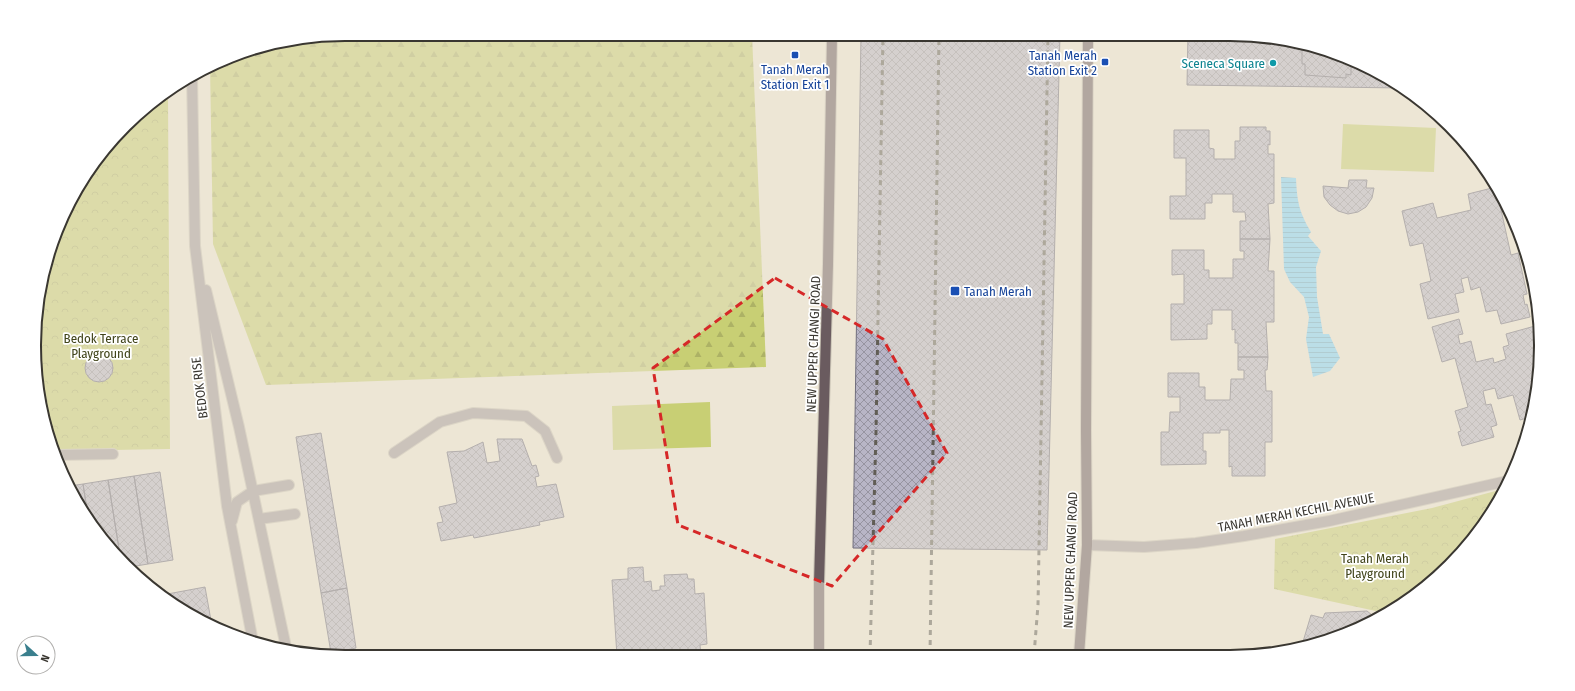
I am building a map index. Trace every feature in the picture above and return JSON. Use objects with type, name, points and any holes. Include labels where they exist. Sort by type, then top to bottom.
[{"type":"main road","name":"NEW UPPER CHANGI ROAD","points":[[820,650],[819,584],[828,256],[832,41]]},
{"type":"main road","name":"NEW UPPER CHANGI ROAD","points":[[1079,650],[1087,545],[1086,430],[1088,41]]},
{"type":"street","name":"BEDOK RISE","points":[[192,83],[195,246],[227,506],[252,635]]},
{"type":"street","name":"BEDOK RISE","points":[[195,246],[239,427],[285,644]]},
{"type":"street","points":[[394,453],[440,422],[474,413],[526,416],[545,431],[557,458]]},
{"type":"street","points":[[61,455],[113,454]]},
{"type":"street","name":"TANAH MERAH KECHIL AVENUE","points":[[1087,545],[1144,547],[1196,543],[1244,536],[1329,521],[1502,482]]},
{"type":"street","points":[[253,491],[289,485]]},
{"type":"street","name":"BEDOK RISE","points":[[231,526],[237,502],[253,491]]},
{"type":"street","points":[[259,519],[295,514]]},
{"type":"highlighted area","points":[[775,278],[883,339],[947,453],[832,586],[678,525],[653,368]]},
{"type":"green space","points":[[346,41],[752,41],[766,367],[266,385],[213,244],[210,72],[229,64],[267,51],[286,47]]},
{"type":"green space","name":"Bedok Terrace Playground","points":[[168,98],[170,449],[60,451],[51,424],[47,405],[41,346],[44,306],[51,267],[72,211],[92,176],[104,160],[130,130]]},
{"type":"green space","points":[[1343,124],[1436,128],[1434,172],[1341,169]]},
{"type":"green space","points":[[710,402],[711,447],[613,450],[612,406]]},
{"type":"green space","name":"Tanah Merah Playground","points":[[1497,491],[1483,515],[1445,561],[1399,599],[1378,611],[1274,589],[1275,539],[1432,508]]},
{"type":"water","points":[[1281,177],[1296,178],[1299,206],[1311,232],[1308,236],[1321,251],[1316,267],[1317,297],[1323,334],[1329,334],[1340,358],[1330,371],[1313,377],[1306,339],[1309,317],[1304,297],[1290,282],[1284,269]]},
{"type":"building","name":"Tanah Merah","points":[[861,41],[1060,41],[1047,550],[853,548]]},
{"type":"building","name":"Sceneca Square","points":[[1188,41],[1230,41],[1269,44],[1308,51],[1346,64],[1392,88],[1187,85]]},
{"type":"building","points":[[1302,50],[1351,66],[1351,75],[1346,74],[1346,78],[1305,75],[1305,64],[1302,64]]},
{"type":"building","points":[[1240,127],[1266,127],[1266,131],[1270,131],[1270,145],[1268,144],[1268,154],[1274,154],[1274,203],[1268,204],[1270,239],[1240,239],[1240,221],[1246,221],[1245,212],[1233,212],[1233,194],[1212,194],[1212,203],[1205,203],[1205,219],[1170,219],[1170,196],[1186,196],[1186,158],[1174,158],[1174,130],[1209,130],[1209,148],[1214,149],[1214,159],[1235,159],[1235,141],[1240,141]]},
{"type":"building","points":[[1349,180],[1367,180],[1366,188],[1374,188],[1372,198],[1366,207],[1358,212],[1348,214],[1338,211],[1330,205],[1324,197],[1323,186],[1348,188]]},
{"type":"building","points":[[1490,188],[1500,206],[1511,255],[1518,253],[1527,294],[1523,295],[1530,317],[1501,324],[1497,310],[1486,312],[1480,287],[1471,290],[1468,277],[1461,279],[1464,292],[1455,294],[1459,312],[1428,319],[1420,284],[1431,281],[1423,243],[1410,246],[1402,211],[1433,203],[1437,218],[1471,210],[1468,194]]},
{"type":"building","points":[[1240,239],[1270,239],[1268,271],[1274,271],[1274,322],[1266,322],[1268,357],[1238,357],[1238,343],[1235,343],[1235,329],[1232,330],[1232,310],[1212,310],[1212,324],[1207,324],[1207,339],[1171,340],[1171,304],[1184,304],[1184,274],[1172,275],[1172,250],[1204,250],[1204,270],[1209,270],[1209,278],[1233,278],[1233,259],[1244,259],[1244,251],[1240,251]]},
{"type":"building","points":[[1459,319],[1463,334],[1458,335],[1460,344],[1471,341],[1476,362],[1493,358],[1494,363],[1506,359],[1503,347],[1509,345],[1506,334],[1533,327],[1533,365],[1525,419],[1520,420],[1513,395],[1498,399],[1495,388],[1483,391],[1486,405],[1491,404],[1497,425],[1491,427],[1494,437],[1462,446],[1458,432],[1461,431],[1455,411],[1468,407],[1455,358],[1442,362],[1432,327]]},
{"type":"building","points":[[99,354],[109,358],[113,368],[109,378],[99,382],[89,378],[85,368],[89,358]]},
{"type":"building","points":[[1238,357],[1268,357],[1267,370],[1265,370],[1266,391],[1272,391],[1272,442],[1265,442],[1265,476],[1232,476],[1232,466],[1229,467],[1229,430],[1220,430],[1220,433],[1203,433],[1203,451],[1206,451],[1206,464],[1161,465],[1161,432],[1169,432],[1170,412],[1180,412],[1180,397],[1168,397],[1168,373],[1199,373],[1199,387],[1205,387],[1205,400],[1230,400],[1231,379],[1244,379],[1244,370],[1238,370]]},
{"type":"building","points":[[321,433],[347,588],[321,593],[296,437]]},
{"type":"building","points":[[497,439],[522,439],[532,466],[536,465],[539,476],[535,477],[537,487],[556,484],[564,517],[539,522],[540,525],[474,538],[473,535],[441,541],[437,523],[443,522],[439,507],[457,503],[447,452],[464,451],[483,442],[487,463],[500,461]]},
{"type":"building","points":[[160,472],[173,560],[148,564],[134,476]]},
{"type":"building","points":[[134,476],[148,564],[136,566],[119,548],[108,480]]},
{"type":"building","points":[[108,480],[119,548],[104,531],[86,505],[83,484]]},
{"type":"building","points":[[83,484],[86,505],[82,498],[75,485]]},
{"type":"building","points":[[643,567],[644,582],[651,581],[652,591],[660,590],[660,586],[665,586],[664,575],[687,574],[688,579],[694,579],[695,594],[704,593],[707,644],[700,645],[700,650],[617,650],[612,580],[628,579],[628,568]]},
{"type":"building","points":[[205,587],[211,619],[176,599],[169,594]]},
{"type":"building","points":[[347,588],[356,648],[346,650],[330,649],[321,593]]},
{"type":"building","points":[[1367,611],[1372,615],[1346,627],[1303,641],[1311,615],[1323,618],[1325,613]]},
{"type":"railway","points":[[870,650],[876,432],[883,41]]},
{"type":"railway","points":[[930,650],[939,41]]},
{"type":"railway","points":[[1034,650],[1038,605],[1048,41]]},
{"type":"place","name":"Tanah Merah Station Exit 1","points":[[795,55]]},
{"type":"place","name":"Tanah Merah Station Exit 2","points":[[1105,62]]},
{"type":"place","name":"Sceneca Square","points":[[1273,63]]},
{"type":"place","name":"Tanah Merah","points":[[955,291]]}]
